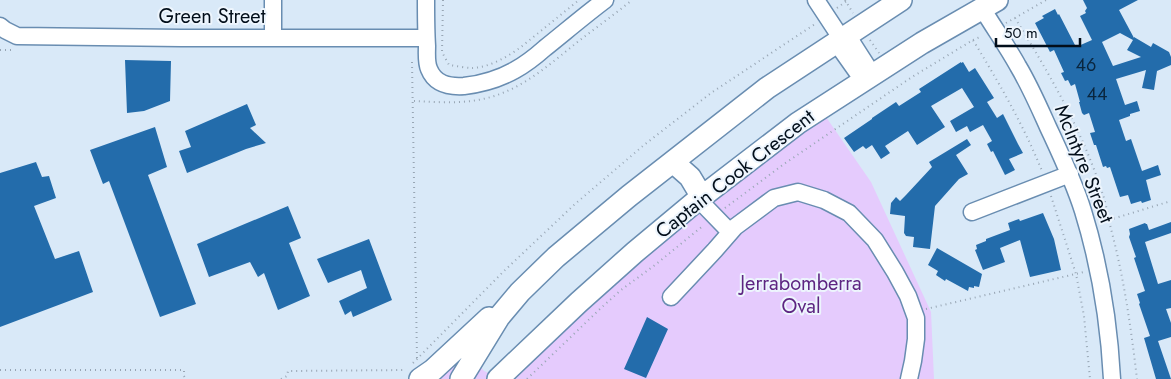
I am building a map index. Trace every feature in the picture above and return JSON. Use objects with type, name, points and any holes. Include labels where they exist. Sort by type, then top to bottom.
[{"type":"main road","points":[[414,368],[434,370],[539,273],[629,196],[767,88],[901,0]]},
{"type":"main road","name":"Captain Cook Crescent","points":[[501,377],[607,276],[698,199],[798,122],[887,65],[989,4]]},
{"type":"main road","points":[[669,165],[690,177],[698,199]]},
{"type":"main road","points":[[461,379],[499,317],[539,273]]},
{"type":"main road","points":[[478,350],[481,359],[487,367],[501,377]]},
{"type":"street","points":[[272,0],[273,38]]},
{"type":"street","points":[[426,0],[428,64],[432,74],[438,81],[452,86],[475,84],[510,73],[530,60],[602,1]]},
{"type":"street","points":[[816,0],[841,38],[851,41],[867,66],[868,77]]},
{"type":"street","name":"McIntyre Street","points":[[989,4],[995,30],[1018,65],[1037,102],[1070,174],[1083,209],[1099,274],[1111,356],[1112,379]]},
{"type":"street","name":"Green Street","points":[[0,26],[17,36],[426,38]]},
{"type":"street","points":[[972,212],[1070,174]]},
{"type":"street","points":[[671,297],[735,227],[774,198],[798,192],[824,200],[849,214],[875,240],[908,296],[916,318],[916,339],[909,379]]},
{"type":"street","points":[[698,199],[730,232]]},
{"type":"path","points":[[443,0],[442,52],[449,65],[473,68],[497,61],[516,51],[579,0]]},
{"type":"path","points":[[845,0],[887,65]]},
{"type":"path","points":[[995,30],[1046,0]]},
{"type":"path","points":[[282,379],[287,376],[288,371],[414,368],[504,271],[575,204],[644,145],[711,93],[826,16]]},
{"type":"path","points":[[1015,18],[1046,68],[1062,99],[1103,193],[1129,314],[1137,379]]},
{"type":"path","points":[[412,62],[414,368]]},
{"type":"path","points":[[1047,183],[1076,274],[1084,316],[1090,379]]},
{"type":"path","points":[[1109,220],[1171,201]]},
{"type":"path","points":[[914,312],[1076,274]]},
{"type":"path","points":[[0,370],[184,370],[186,379]]},
{"type":"green space","name":"Jerrabomberra Oval","points":[[826,117],[871,182],[931,312],[934,379],[513,379],[590,304],[687,221],[778,151]]},
{"type":"green space","points":[[464,350],[456,379],[429,379]]},
{"type":"green space","points":[[477,363],[484,371],[493,375],[491,379],[466,379]]},
{"type":"building","points":[[1083,0],[1138,0],[1119,10],[1134,38],[1151,47],[1153,43],[1169,52],[1171,57],[1171,65],[1157,71],[1154,90],[1142,88],[1146,70],[1116,79],[1125,105],[1137,101],[1140,111],[1119,120],[1126,141],[1131,139],[1142,171],[1158,165],[1161,175],[1146,180],[1151,200],[1142,203],[1141,201],[1131,204],[1128,195],[1120,197],[1110,167],[1103,167],[1096,145],[1094,145],[1090,133],[1095,132],[1089,113],[1084,115],[1082,113],[1075,84],[1071,86],[1068,80],[1065,81],[1061,73],[1064,72],[1054,50],[1050,52],[1035,23],[1044,18],[1042,16],[1055,9],[1076,47],[1092,40],[1080,16],[1086,13],[1087,8]],"holes":[[[1120,33],[1133,40],[1127,50],[1141,57],[1113,66],[1102,42]]]},
{"type":"building","points":[[125,60],[171,61],[170,101],[144,111],[127,113]]},
{"type":"building","points":[[963,62],[969,72],[975,68],[994,98],[987,102],[997,118],[1003,114],[1023,153],[1009,159],[1015,170],[1005,175],[993,151],[991,152],[987,144],[992,141],[983,125],[970,132],[967,126],[956,132],[950,121],[974,107],[962,88],[931,106],[945,127],[917,145],[908,131],[885,146],[890,153],[881,159],[872,145],[866,149],[863,146],[854,152],[844,138],[896,102],[899,106],[921,92],[919,89]]},
{"type":"building","points":[[247,104],[256,125],[250,128],[266,143],[187,173],[179,151],[191,147],[185,131]]},
{"type":"building","points":[[155,127],[167,167],[148,175],[196,304],[160,317],[109,181],[103,184],[90,150]]},
{"type":"building","points":[[967,139],[971,145],[956,155],[968,174],[959,179],[935,206],[930,249],[913,247],[914,237],[906,236],[904,233],[905,216],[890,214],[891,203],[896,197],[900,201],[932,167],[929,162]]},
{"type":"building","points":[[36,162],[42,177],[49,176],[56,198],[34,206],[55,259],[79,251],[93,292],[0,327],[0,173]]},
{"type":"building","points":[[288,206],[301,238],[289,243],[310,296],[278,310],[264,273],[258,277],[250,262],[209,277],[197,244]]},
{"type":"building","points":[[1043,213],[1054,239],[1061,270],[1030,277],[1020,240],[1000,248],[1005,262],[983,270],[975,250],[977,249],[976,245],[1010,230],[1008,223]]},
{"type":"building","points":[[1171,222],[1171,233],[1145,242],[1158,284],[1171,280],[1171,308],[1166,309],[1171,323],[1171,337],[1158,341],[1171,379],[1156,379],[1144,338],[1150,336],[1137,294],[1145,291],[1134,258],[1136,257],[1129,237],[1129,229],[1145,223],[1149,230]]},
{"type":"building","points":[[369,239],[392,300],[353,317],[351,311],[345,315],[339,301],[367,288],[361,270],[328,283],[317,259]]},
{"type":"building","points":[[937,248],[982,274],[979,287],[969,287],[968,291],[936,275],[938,271],[928,265]]},
{"type":"building","points":[[647,317],[668,329],[646,378],[624,369]]}]
